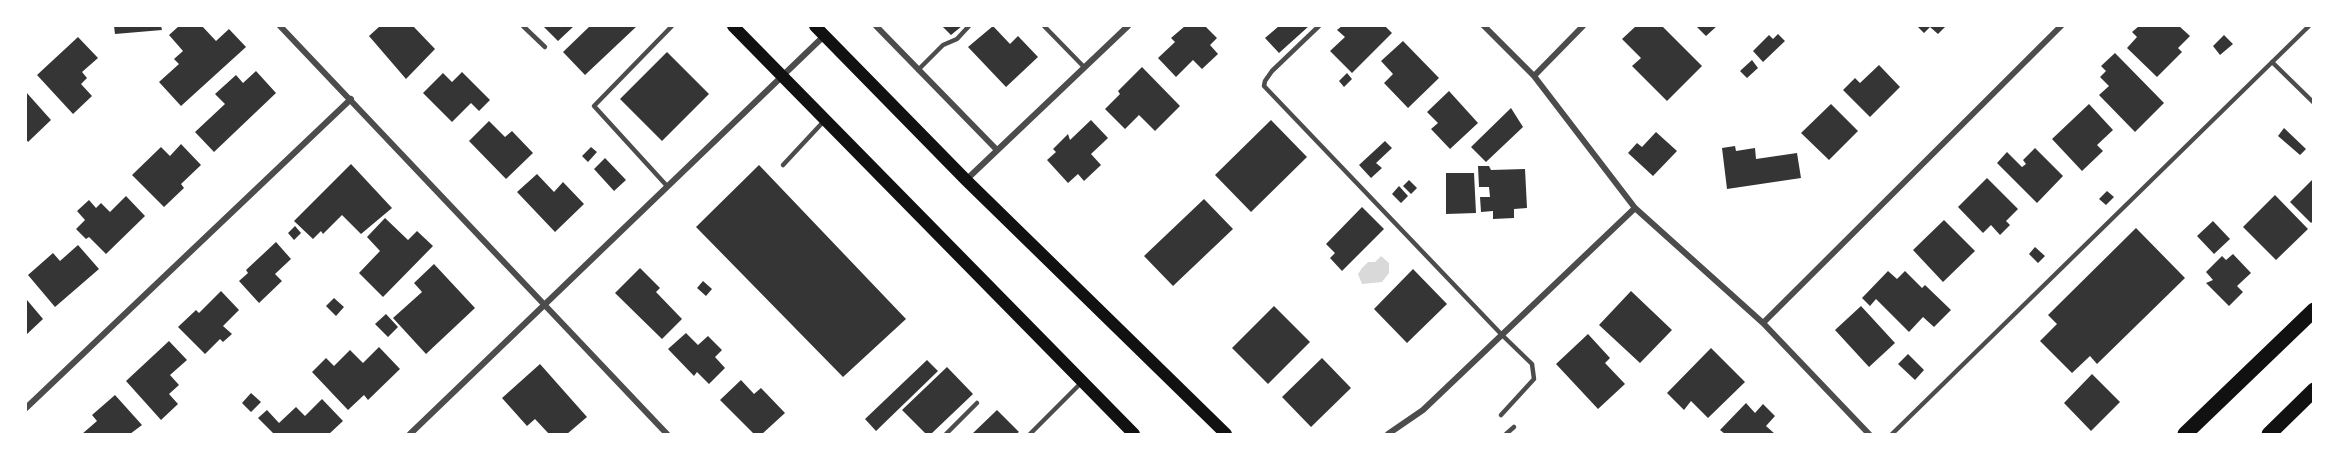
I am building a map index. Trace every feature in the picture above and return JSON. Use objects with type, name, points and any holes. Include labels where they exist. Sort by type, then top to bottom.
[{"type":"main road","points":[[733,26],[1134,435]]},
{"type":"main road","points":[[815,26],[966,180],[1226,435]]},
{"type":"main road","points":[[2185,435],[2313,310]]},
{"type":"main road","points":[[2269,435],[2313,390]]},
{"type":"street","points":[[280,26],[667,435]]},
{"type":"street","points":[[876,26],[996,149]]},
{"type":"street","points":[[966,180],[1128,26]]},
{"type":"street","points":[[1484,26],[1534,76],[1635,208],[1763,323],[1869,435]]},
{"type":"street","points":[[1534,76],[1583,26]]},
{"type":"street","points":[[1763,323],[2061,26]]},
{"type":"street","points":[[410,435],[825,35]]},
{"type":"street","points":[[26,408],[351,99]]},
{"type":"street","points":[[1388,435],[1423,410],[1635,208]]},
{"type":"lane","points":[[523,26],[545,47]]},
{"type":"lane","points":[[668,186],[594,106],[672,26]]},
{"type":"lane","points":[[918,70],[943,45],[957,39],[969,26]]},
{"type":"lane","points":[[1044,26],[1084,67]]},
{"type":"lane","points":[[1319,26],[1272,71],[1264,86],[1502,335],[1532,363],[1534,380],[1501,415]]},
{"type":"lane","points":[[1892,435],[2309,26]]},
{"type":"lane","points":[[2271,62],[2313,103]]},
{"type":"lane","points":[[783,165],[826,119]]},
{"type":"lane","points":[[1030,435],[1082,382]]},
{"type":"lane","points":[[946,435],[976,403]]},
{"type":"lane","points":[[1506,435],[1514,427]]},
{"type":"shaded area","points":[[1381,256],[1389,263],[1389,273],[1382,282],[1362,284],[1358,274],[1362,268],[1368,262],[1375,262]]},
{"type":"building","points":[[114,26],[161,26],[162,30],[115,34]]},
{"type":"building","points":[[179,26],[202,26],[216,41],[229,29],[246,47],[181,106],[159,82],[179,64],[174,59],[183,51],[169,35]]},
{"type":"building","points":[[380,26],[413,26],[435,49],[406,79],[369,36]]},
{"type":"building","points":[[543,26],[574,26],[558,41]]},
{"type":"building","points":[[590,26],[637,26],[585,75],[563,52]]},
{"type":"building","points":[[942,26],[962,26],[951,35]]},
{"type":"building","points":[[993,26],[1010,44],[1018,36],[1038,57],[1006,87],[968,47]]},
{"type":"building","points":[[1185,26],[1205,26],[1217,38],[1210,45],[1218,54],[1202,69],[1193,60],[1176,77],[1158,58],[1175,42],[1171,38]]},
{"type":"building","points":[[1279,26],[1309,26],[1279,53],[1265,38]]},
{"type":"building","points":[[1342,26],[1385,26],[1392,33],[1352,73],[1330,51],[1345,37],[1337,30]]},
{"type":"building","points":[[1636,26],[1662,26],[1702,66],[1667,101],[1632,66],[1641,58],[1622,39]]},
{"type":"building","points":[[1696,26],[1717,26],[1706,36]]},
{"type":"building","points":[[1917,26],[1946,26],[1938,34],[1930,27],[1924,33]]},
{"type":"building","points":[[2139,26],[2179,26],[2190,36],[2178,48],[2182,52],[2157,77],[2127,48],[2137,37],[2132,32]]},
{"type":"building","points":[[1778,34],[1785,41],[1763,62],[1753,51],[1769,35],[1773,39]]},
{"type":"building","points":[[2224,35],[2233,44],[2220,55],[2213,46]]},
{"type":"building","points":[[78,37],[98,58],[82,72],[87,78],[81,84],[92,96],[73,114],[37,75]]},
{"type":"building","points":[[1403,41],[1439,78],[1408,108],[1384,83],[1393,74],[1381,61]]},
{"type":"building","points":[[667,52],[709,94],[662,141],[620,99]]},
{"type":"building","points":[[2115,53],[2164,103],[2135,132],[2099,95],[2109,86],[2100,77],[2106,71],[2101,66]]},
{"type":"building","points":[[1752,60],[1758,68],[1747,78],[1740,71]]},
{"type":"building","points":[[1879,65],[1900,87],[1870,117],[1843,90],[1855,78],[1860,83]]},
{"type":"building","points":[[1142,67],[1180,106],[1155,131],[1139,115],[1125,129],[1105,109],[1120,94],[1118,91]]},
{"type":"building","points":[[256,71],[276,93],[214,152],[195,132],[225,104],[215,94],[236,75],[243,83]]},
{"type":"building","points":[[462,72],[490,100],[479,111],[471,103],[452,122],[423,93],[443,73],[452,82]]},
{"type":"building","points":[[1347,73],[1352,79],[1344,87],[1339,81]]},
{"type":"building","points":[[1449,91],[1478,123],[1450,149],[1431,129],[1438,123],[1427,112]]},
{"type":"building","points":[[26,92],[51,120],[28,142],[26,139]]},
{"type":"building","points":[[1831,104],[1858,131],[1829,160],[1801,133]]},
{"type":"building","points":[[2089,104],[2113,130],[2097,145],[2103,151],[2082,171],[2052,139]]},
{"type":"building","points":[[1511,108],[1523,127],[1486,162],[1471,147]]},
{"type":"building","points":[[1091,120],[1108,138],[1091,154],[1101,165],[1084,181],[1078,174],[1068,183],[1047,160],[1056,152],[1053,149],[1068,134],[1070,140]]},
{"type":"building","points":[[1271,120],[1307,157],[1251,212],[1215,175]]},
{"type":"building","points":[[489,121],[505,137],[512,131],[533,153],[506,179],[469,141]]},
{"type":"building","points":[[2284,128],[2306,149],[2300,155],[2278,136]]},
{"type":"building","points":[[1656,132],[1677,151],[1653,176],[1628,153],[1637,143],[1642,147]]},
{"type":"building","points":[[1385,141],[1392,148],[1376,163],[1382,168],[1371,178],[1359,165]]},
{"type":"building","points":[[181,144],[201,165],[181,184],[184,188],[164,207],[132,175],[161,147],[170,156]]},
{"type":"building","points":[[1735,146],[1736,151],[1755,148],[1756,159],[1797,153],[1801,178],[1727,189],[1722,148]]},
{"type":"building","points":[[591,147],[597,152],[588,162],[582,156]]},
{"type":"building","points":[[2035,148],[2063,176],[2037,203],[1997,163],[2007,152],[2022,167],[2026,164],[2023,160]]},
{"type":"building","points":[[605,158],[626,180],[614,191],[594,169]]},
{"type":"building","points":[[351,164],[392,208],[361,234],[342,215],[323,234],[321,231],[313,239],[294,221]]},
{"type":"building","points":[[759,165],[906,319],[843,377],[696,227]]},
{"type":"building","points":[[1478,166],[1489,166],[1491,170],[1525,169],[1527,208],[1514,209],[1514,218],[1493,219],[1493,211],[1481,212],[1480,197],[1490,197],[1489,187],[1479,187]]},
{"type":"building","points":[[1446,173],[1474,173],[1476,213],[1446,214]]},
{"type":"building","points":[[537,174],[554,192],[563,182],[584,204],[555,232],[517,192]]},
{"type":"building","points":[[1987,178],[2018,209],[2006,221],[2010,225],[2000,235],[1991,225],[1983,233],[1958,207]]},
{"type":"building","points":[[2314,178],[2314,220],[2311,223],[2290,202]]},
{"type":"building","points":[[1409,180],[1417,188],[1411,194],[1403,186]]},
{"type":"building","points":[[1399,186],[1408,196],[1401,203],[1392,194]]},
{"type":"building","points":[[2107,191],[2114,197],[2106,205],[2099,199]]},
{"type":"building","points":[[2275,195],[2308,229],[2276,260],[2243,227]]},
{"type":"building","points":[[126,196],[145,216],[106,254],[89,237],[86,239],[76,229],[85,220],[77,211],[89,200],[96,208],[101,203],[110,212]]},
{"type":"building","points":[[1204,199],[1233,229],[1173,286],[1144,256]]},
{"type":"building","points":[[1362,207],[1384,229],[1342,271],[1330,258],[1335,253],[1326,244]]},
{"type":"building","points":[[385,218],[408,240],[417,231],[433,246],[383,297],[359,273],[380,251],[367,237]]},
{"type":"building","points":[[1944,220],[1975,251],[1943,282],[1913,250]]},
{"type":"building","points":[[2213,221],[2230,239],[2214,254],[2197,236]]},
{"type":"building","points":[[295,226],[301,233],[294,240],[288,233]]},
{"type":"building","points":[[2136,228],[2185,278],[2097,364],[2090,356],[2072,373],[2040,341],[2057,324],[2048,315]]},
{"type":"building","points":[[276,242],[291,259],[275,274],[282,281],[259,303],[239,281],[248,273],[246,270]]},
{"type":"building","points":[[78,245],[99,269],[55,307],[28,275],[53,253],[60,261]]},
{"type":"building","points":[[2035,247],[2045,256],[2038,263],[2029,254]]},
{"type":"building","points":[[2233,254],[2251,273],[2237,286],[2243,292],[2229,306],[2206,283],[2213,280],[2206,272],[2222,256],[2226,260]]},
{"type":"building","points":[[434,264],[475,308],[426,354],[393,318],[422,292],[414,283]]},
{"type":"building","points":[[640,268],[660,288],[656,292],[682,319],[662,339],[615,293]]},
{"type":"building","points":[[1413,269],[1447,304],[1407,343],[1374,309]]},
{"type":"building","points":[[1888,271],[1897,279],[1905,271],[1922,288],[1925,285],[1951,310],[1934,327],[1923,317],[1909,332],[1876,299],[1870,306],[1862,298]]},
{"type":"building","points":[[703,281],[712,289],[706,296],[697,288]]},
{"type":"building","points":[[221,291],[239,310],[223,326],[232,334],[223,342],[220,339],[205,354],[178,327],[196,310],[199,313]]},
{"type":"building","points":[[1631,291],[1672,330],[1640,363],[1599,325]]},
{"type":"building","points":[[334,298],[344,307],[336,316],[326,306]]},
{"type":"building","points":[[27,300],[43,319],[26,335],[26,302]]},
{"type":"building","points":[[1274,306],[1310,342],[1268,384],[1232,348]]},
{"type":"building","points":[[1861,306],[1895,343],[1869,367],[1835,330]]},
{"type":"building","points":[[386,314],[398,327],[388,337],[375,324]]},
{"type":"building","points":[[686,333],[698,345],[708,336],[722,350],[715,357],[725,368],[709,384],[697,372],[694,376],[668,349]]},
{"type":"building","points":[[1588,334],[1610,358],[1605,363],[1625,384],[1598,409],[1556,364]]},
{"type":"building","points":[[169,341],[187,360],[170,375],[179,385],[169,394],[178,404],[161,420],[126,381]]},
{"type":"building","points":[[379,347],[400,369],[368,400],[364,395],[348,410],[312,372],[326,358],[334,366],[350,350],[363,363]]},
{"type":"building","points":[[1711,348],[1745,382],[1708,418],[1691,401],[1684,410],[1667,393]]},
{"type":"building","points":[[1908,354],[1924,370],[1915,380],[1898,364]]},
{"type":"building","points":[[1322,358],[1351,388],[1311,427],[1282,397]]},
{"type":"building","points":[[927,360],[938,371],[876,431],[865,419]]},
{"type":"building","points":[[540,364],[587,417],[567,434],[549,434],[535,419],[527,426],[502,398]]},
{"type":"building","points":[[947,367],[973,394],[931,434],[926,434],[902,410]]},
{"type":"building","points":[[2092,374],[2120,402],[2091,431],[2064,403]]},
{"type":"building","points":[[741,380],[754,394],[761,388],[785,413],[762,434],[754,434],[720,400]]},
{"type":"building","points":[[251,393],[261,402],[251,412],[242,403]]},
{"type":"building","points":[[115,395],[142,425],[130,434],[82,434],[97,421],[92,415]]},
{"type":"building","points":[[322,399],[343,421],[329,434],[274,434],[258,418],[267,410],[279,423],[296,407],[305,416]]},
{"type":"building","points":[[1746,403],[1755,413],[1763,404],[1775,416],[1766,426],[1775,434],[1725,434],[1720,430]]},
{"type":"building","points":[[997,410],[1019,432],[1016,434],[972,434]]}]
